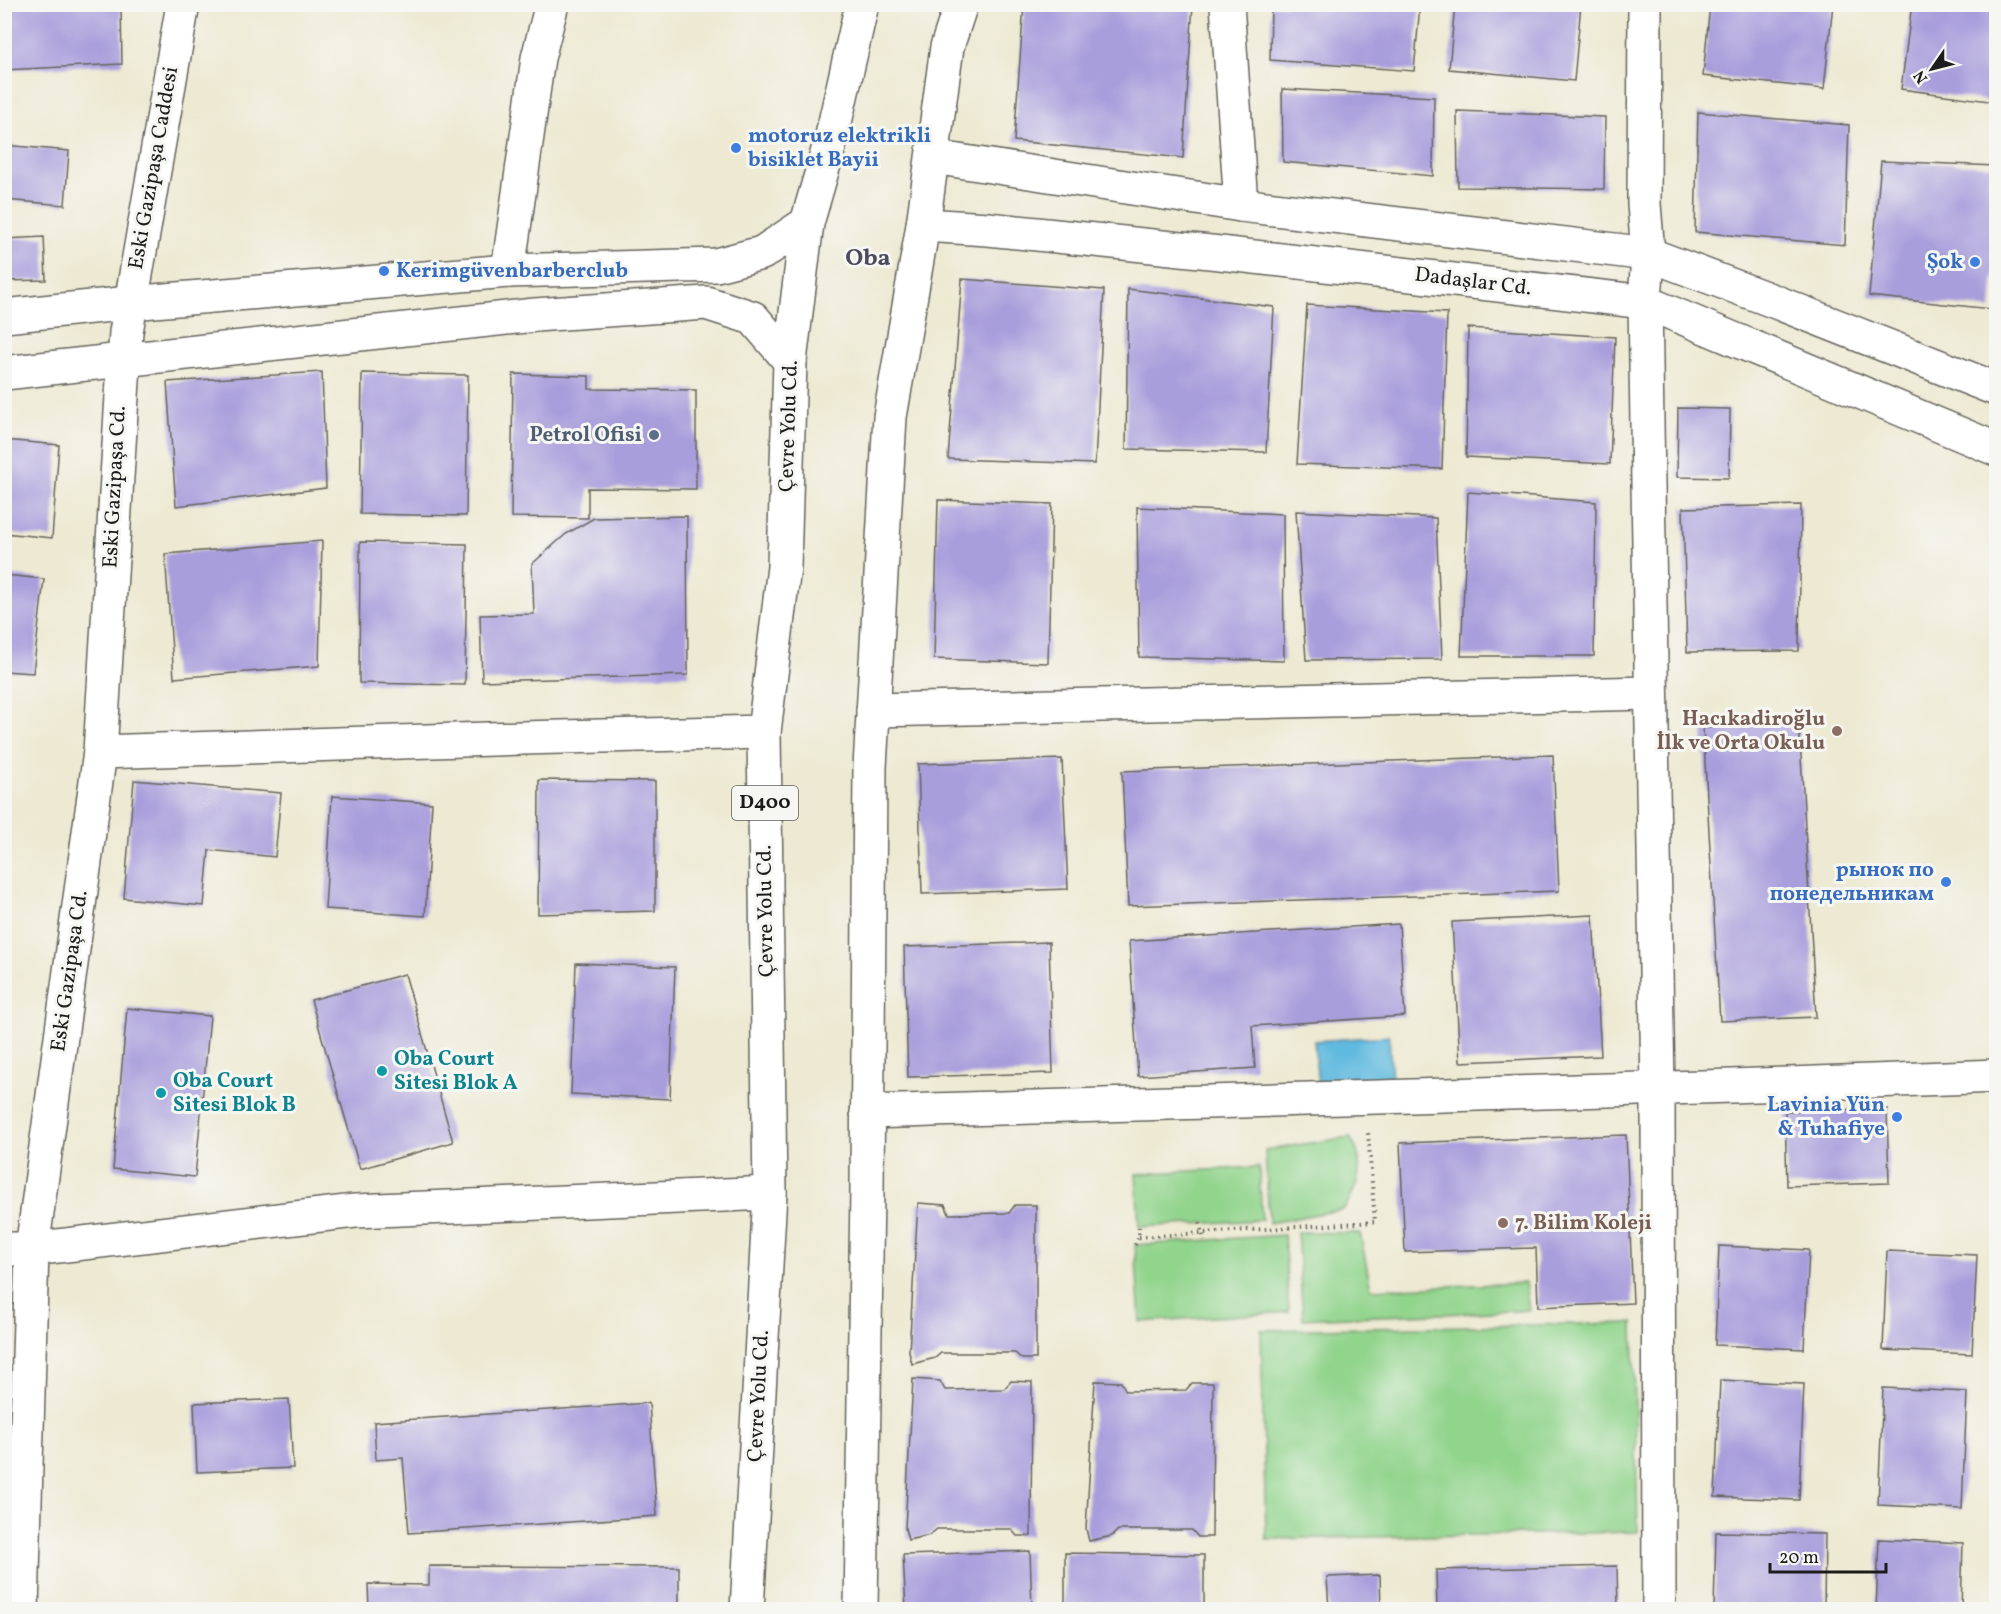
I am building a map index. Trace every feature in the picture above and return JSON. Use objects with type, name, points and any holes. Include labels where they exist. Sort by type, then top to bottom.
[{"type":"main road","name":"Eski Gazipaşa Caddesi","points":[[126,331],[183,4]]},
{"type":"main road","points":[[508,271],[538,58],[552,4]]},
{"type":"main road","name":"Çevre Yolu Cd.","points":[[747,1610],[770,1193],[764,732],[784,567],[790,361],[807,223],[831,140],[862,4]]},
{"type":"main road","points":[[861,1610],[870,768],[890,417],[923,225],[947,47],[961,4]]},
{"type":"main road","points":[[1227,4],[1241,205]]},
{"type":"main road","points":[[1645,4],[1644,204],[1648,254],[1645,302],[1658,1090],[1659,1610]]},
{"type":"main road","points":[[933,157],[1241,205],[1648,254],[1996,389]]},
{"type":"main road","points":[[4,373],[126,331],[508,271],[716,265],[762,253],[807,223]]},
{"type":"main road","name":"Dadaşlar Cd.","points":[[923,225],[988,229],[1220,253],[1645,302],[1996,449]]},
{"type":"main road","points":[[4,316],[126,331],[535,315],[706,303],[753,318],[790,361]]},
{"type":"main road","name":"Eski Gazipaşa Cd.","points":[[22,1610],[18,1249],[100,752],[126,331]]},
{"type":"main road","points":[[873,710],[1651,693]]},
{"type":"main road","points":[[100,752],[764,732]]},
{"type":"main road","points":[[867,1112],[1658,1090],[1996,1076]]},
{"type":"main road","points":[[18,1249],[355,1211],[770,1193]]},
{"type":"path","points":[[1139,1237],[1375,1222],[1366,1097]]},
{"type":"path","points":[[1200,1223],[1204,1241]]},
{"type":"path","points":[[1135,1245],[1139,1237],[1139,1227]]},
{"type":"green space","points":[[1350,1137],[1357,1152],[1359,1168],[1354,1190],[1344,1209],[1269,1223],[1265,1150]]},
{"type":"green space","points":[[1259,1167],[1262,1220],[1139,1227],[1136,1174]]},
{"type":"green space","points":[[1297,1232],[1360,1233],[1371,1289],[1525,1283],[1529,1310],[1303,1319]]},
{"type":"green space","points":[[1284,1235],[1289,1312],[1140,1322],[1135,1245]]},
{"type":"green space","points":[[1633,1323],[1638,1532],[1266,1539],[1261,1330]]},
{"type":"water","points":[[1389,1036],[1392,1081],[1318,1086],[1314,1041]]},
{"type":"building","points":[[4,4],[121,4],[122,64],[4,70]]},
{"type":"building","points":[[1024,4],[1193,4],[1183,158],[1014,141]]},
{"type":"building","points":[[1455,4],[1581,4],[1574,81],[1449,69]]},
{"type":"building","points":[[1710,4],[1833,4],[1824,89],[1703,76]]},
{"type":"building","points":[[1912,4],[1996,4],[1996,102],[1901,89]]},
{"type":"building","points":[[1271,5],[1420,5],[1414,71],[1270,60]]},
{"type":"building","points":[[1282,89],[1434,97],[1433,176],[1283,162]]},
{"type":"building","points":[[1457,111],[1605,117],[1604,189],[1458,187]]},
{"type":"building","points":[[1698,112],[1849,125],[1845,245],[1695,232]]},
{"type":"building","points":[[4,145],[69,151],[65,205],[4,200]]},
{"type":"building","points":[[1881,161],[1996,166],[1996,249],[1991,309],[1869,296]]},
{"type":"building","points":[[44,237],[46,280],[4,281],[4,239]]},
{"type":"building","points":[[962,279],[1104,290],[1095,464],[948,459]]},
{"type":"building","points":[[1128,289],[1274,307],[1266,452],[1126,449]]},
{"type":"building","points":[[1307,305],[1447,313],[1442,469],[1297,464]]},
{"type":"building","points":[[1468,328],[1615,337],[1610,464],[1466,457]]},
{"type":"building","points":[[322,372],[326,488],[176,506],[167,382]]},
{"type":"building","points":[[362,373],[468,375],[466,516],[360,514]]},
{"type":"building","points":[[513,374],[589,376],[589,389],[696,390],[696,489],[588,488],[588,518],[511,517]]},
{"type":"building","points":[[1678,408],[1730,409],[1729,478],[1677,477]]},
{"type":"building","points":[[4,440],[59,445],[52,538],[4,533]]},
{"type":"building","points":[[1468,492],[1596,502],[1594,656],[1461,656]]},
{"type":"building","points":[[938,500],[1052,504],[1048,663],[934,659]]},
{"type":"building","points":[[1801,505],[1799,651],[1687,652],[1683,508]]},
{"type":"building","points":[[1137,507],[1283,514],[1284,661],[1139,657]]},
{"type":"building","points":[[1296,511],[1436,518],[1442,659],[1306,660]]},
{"type":"building","points":[[687,516],[688,675],[482,681],[480,615],[534,614],[532,564],[566,534],[594,518]]},
{"type":"building","points":[[322,541],[319,666],[174,678],[165,554]]},
{"type":"building","points":[[360,542],[467,544],[465,685],[359,683]]},
{"type":"building","points":[[4,575],[44,579],[33,673],[4,671]]},
{"type":"building","points":[[1799,722],[1816,1017],[1720,1021],[1703,728]]},
{"type":"building","points":[[1553,755],[1559,891],[1128,906],[1122,771]]},
{"type":"building","points":[[1062,759],[1068,889],[922,894],[918,764]]},
{"type":"building","points":[[134,780],[281,793],[275,857],[209,850],[204,906],[124,898]]},
{"type":"building","points":[[539,780],[655,781],[655,911],[538,914]]},
{"type":"building","points":[[332,796],[432,803],[425,916],[325,909]]},
{"type":"building","points":[[1593,915],[1601,1056],[1460,1062],[1452,922]]},
{"type":"building","points":[[1399,924],[1405,1016],[1252,1026],[1255,1068],[1138,1076],[1129,941]]},
{"type":"building","points":[[1049,942],[1053,1073],[908,1077],[904,947]]},
{"type":"building","points":[[576,963],[675,967],[670,1099],[571,1094]]},
{"type":"building","name":"Oba Court Sitesi Blok A","points":[[405,974],[453,1142],[360,1169],[311,1000]]},
{"type":"building","name":"Oba Court Sitesi Blok B","points":[[127,1008],[210,1016],[195,1177],[113,1169]]},
{"type":"building","points":[[1887,1109],[1889,1183],[1787,1186],[1785,1111]]},
{"type":"building","points":[[1626,1135],[1633,1303],[1538,1307],[1536,1248],[1405,1252],[1400,1143]]},
{"type":"building","points":[[918,1203],[945,1205],[949,1214],[1009,1213],[1015,1205],[1036,1205],[1036,1359],[1022,1359],[1015,1353],[941,1353],[935,1358],[912,1364],[909,1352]]},
{"type":"building","points":[[1719,1246],[1809,1250],[1804,1349],[1715,1345]]},
{"type":"building","points":[[1887,1251],[1977,1255],[1972,1354],[1883,1350]]},
{"type":"building","points":[[913,1379],[940,1381],[945,1390],[1004,1389],[1011,1381],[1032,1382],[1031,1536],[1017,1536],[1011,1529],[937,1529],[930,1535],[908,1540],[905,1528]]},
{"type":"building","points":[[1720,1380],[1804,1384],[1799,1500],[1715,1497]]},
{"type":"building","points":[[1095,1381],[1121,1382],[1126,1391],[1186,1390],[1192,1383],[1213,1383],[1212,1537],[1198,1537],[1192,1530],[1118,1530],[1112,1536],[1089,1541],[1086,1529]]},
{"type":"building","points":[[1883,1388],[1967,1392],[1962,1509],[1878,1505]]},
{"type":"building","points":[[289,1399],[293,1468],[197,1472],[194,1403]]},
{"type":"building","points":[[649,1403],[657,1516],[409,1533],[403,1458],[376,1460],[374,1422]]},
{"type":"building","points":[[1716,1532],[1825,1534],[1824,1610],[1714,1610]]},
{"type":"building","points":[[1879,1539],[1963,1543],[1961,1610],[1876,1610]]},
{"type":"building","points":[[1030,1551],[1032,1610],[906,1610],[903,1555]]},
{"type":"building","points":[[1065,1553],[1204,1555],[1204,1610],[1065,1610]]},
{"type":"building","points":[[429,1566],[679,1567],[679,1610],[369,1610],[368,1584],[429,1585]]},
{"type":"building","points":[[1617,1566],[1618,1610],[1437,1610],[1436,1570]]},
{"type":"building","points":[[1380,1575],[1381,1610],[1329,1610],[1327,1577]]},
{"type":"place","name":"motoruz elektrikli bisiklet Bayii","points":[[736,148]]},
{"type":"place","name":"Şok","points":[[1975,262]]},
{"type":"place","name":"Kerimgüvenbarberclub","points":[[384,271]]},
{"type":"place","name":"Petrol Ofisi","points":[[654,435]]},
{"type":"place","name":"Hacıkadiroğlu İlk ve Orta Okulu","points":[[1837,731]]},
{"type":"place","name":"рынок по понедельникам","points":[[1946,882]]},
{"type":"place","name":"Oba Court Sitesi Blok A","points":[[382,1071]]},
{"type":"place","name":"Oba Court Sitesi Blok B","points":[[161,1093]]},
{"type":"place","name":"Lavinia Yün & Tuhafiye","points":[[1897,1117]]},
{"type":"place","name":"7. Bilim Koleji","points":[[1503,1223]]},
{"type":"district","name":"Oba","points":[[868,259]]}]
